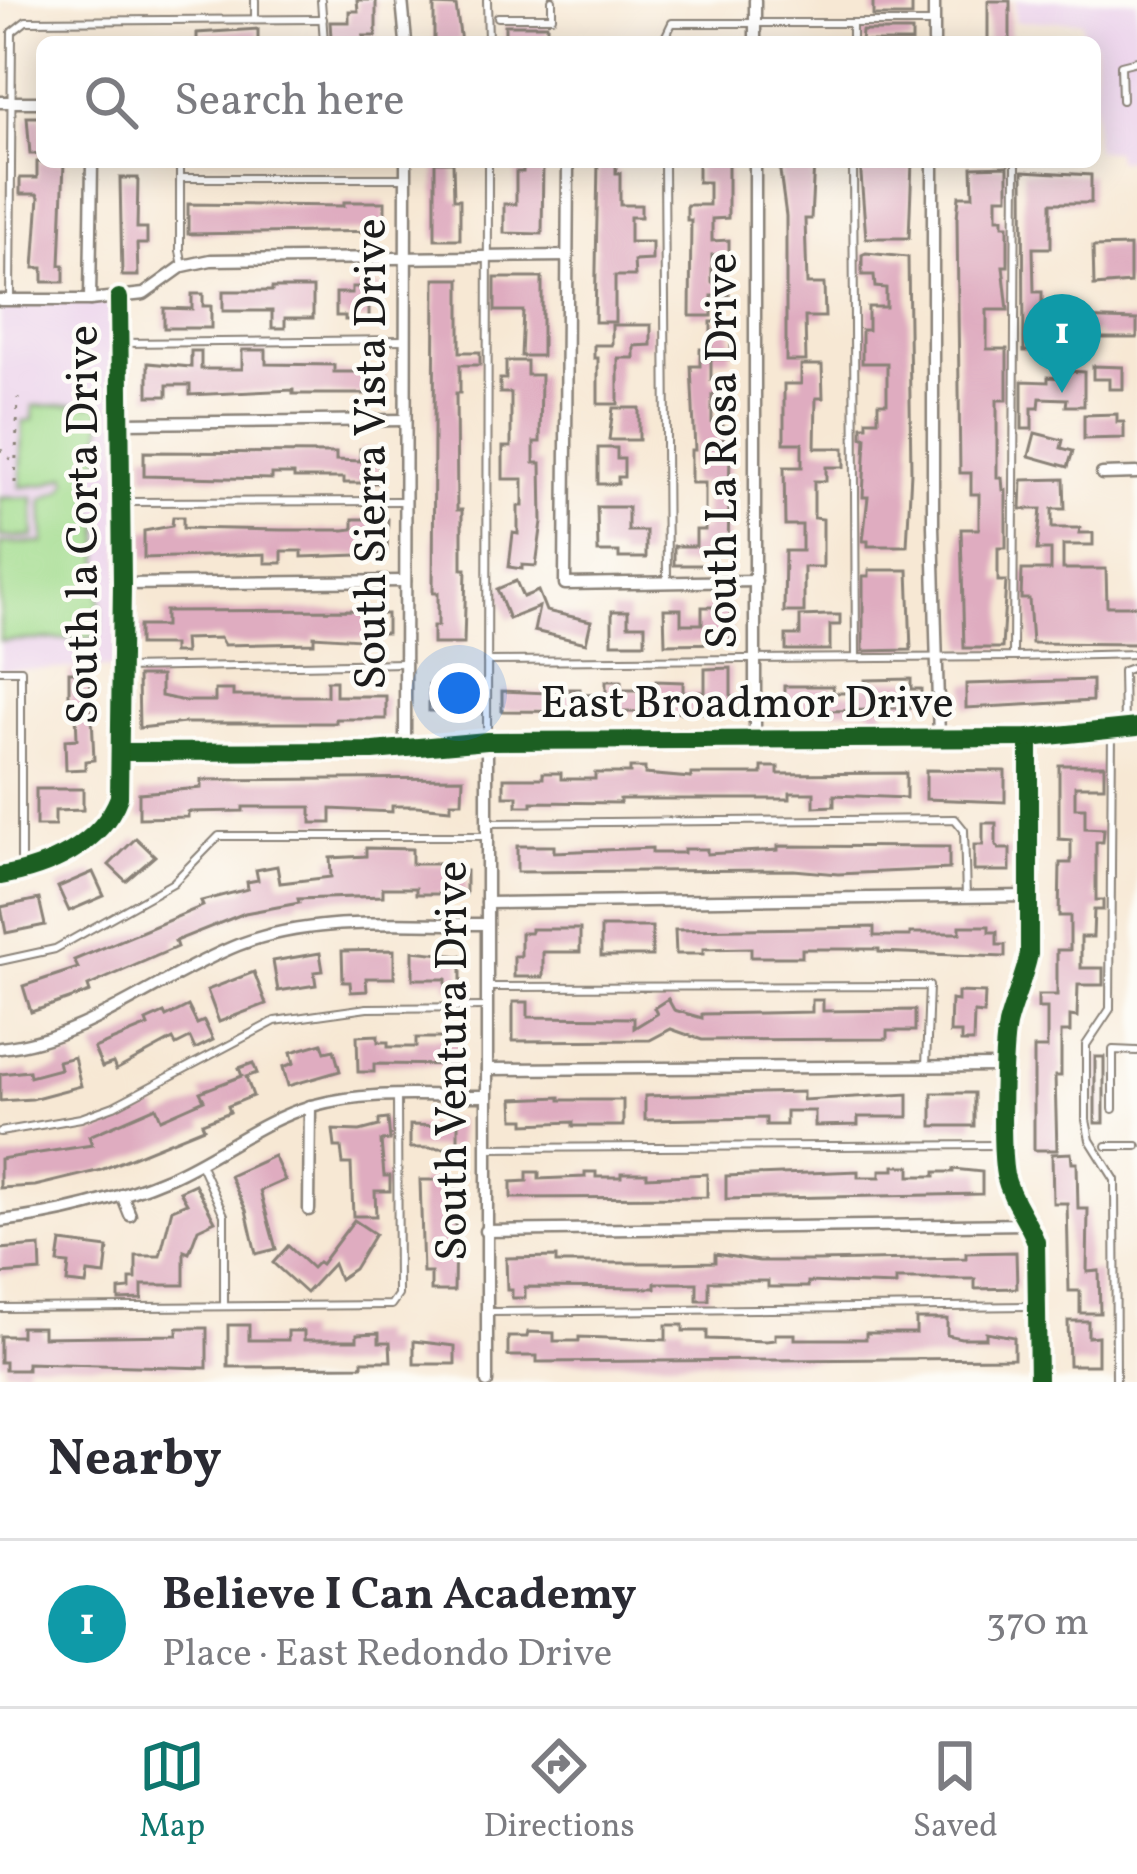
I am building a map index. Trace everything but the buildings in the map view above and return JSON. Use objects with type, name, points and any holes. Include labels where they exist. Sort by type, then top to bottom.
[{"type":"street","points":[[402,0],[405,36]]},
{"type":"street","points":[[754,0],[755,36]]},
{"type":"street","points":[[934,0],[934,36]]},
{"type":"street","points":[[5,102],[36,102]]},
{"type":"street","name":"South la Corta Drive","points":[[90,299],[92,168]]},
{"type":"street","name":"South Sierra Vista Drive","points":[[405,746],[406,168]]},
{"type":"street","points":[[568,168],[566,584],[756,581]]},
{"type":"street","name":"South La Rosa Drive","points":[[755,168],[755,741]]},
{"type":"street","points":[[933,168],[933,526],[939,739]]},
{"type":"street","points":[[5,299],[144,294],[183,266],[211,260],[568,256]]},
{"type":"street","name":"South la Corta Drive","points":[[119,298],[121,752]]},
{"type":"street","points":[[122,423],[405,420]]},
{"type":"street","points":[[1102,474],[1137,473]]},
{"type":"street","points":[[122,584],[405,581]]},
{"type":"street","name":"East Broadmor Drive","points":[[121,752],[373,751],[487,741],[1029,738],[1124,727]]},
{"type":"street","points":[[1029,738],[1029,954],[1006,1033],[1004,1172],[1014,1205],[1029,1224],[1039,1262],[1038,1382]]},
{"type":"street","name":"South Ventura Drive","points":[[487,741],[487,1382]]},
{"type":"street","points":[[0,876],[21,873],[96,835],[112,816],[119,797],[121,752]]},
{"type":"street","points":[[487,903],[1029,896]]},
{"type":"street","points":[[0,1048],[65,1033],[237,945],[291,929],[487,923]]},
{"type":"street","points":[[487,1069],[1004,1066]]},
{"type":"street","points":[[0,1221],[122,1195],[310,1106],[366,1096],[486,1096]]},
{"type":"street","points":[[309,1210],[310,1106]]},
{"type":"street","points":[[122,1195],[130,1215]]},
{"type":"street","points":[[485,1231],[1029,1224]]},
{"type":"lane","points":[[255,0],[255,19]]},
{"type":"lane","points":[[321,0],[323,36]]},
{"type":"lane","points":[[488,0],[488,36]]},
{"type":"lane","points":[[498,17],[552,17],[552,0]]},
{"type":"lane","points":[[5,299],[5,102],[12,32],[26,21],[322,19]]},
{"type":"lane","points":[[666,36],[672,23],[934,22]]},
{"type":"lane","points":[[852,23],[852,36]]},
{"type":"lane","points":[[1122,100],[1121,64],[1137,61]]},
{"type":"lane","points":[[180,168],[183,266]]},
{"type":"lane","points":[[487,741],[488,168]]},
{"type":"lane","points":[[664,168],[667,582]]},
{"type":"lane","points":[[853,168],[856,658]]},
{"type":"lane","points":[[1013,657],[1016,168]]},
{"type":"lane","points":[[180,178],[406,178]]},
{"type":"lane","points":[[120,343],[405,340]]},
{"type":"lane","points":[[122,502],[405,501]]},
{"type":"lane","points":[[487,661],[1137,653]]},
{"type":"lane","points":[[121,668],[405,663]]},
{"type":"lane","points":[[1117,1382],[1115,1180],[1090,1140],[1086,1045],[1110,1009],[1124,670],[1137,666]]},
{"type":"lane","points":[[0,670],[21,670],[21,873]]},
{"type":"lane","points":[[0,961],[55,949],[173,884],[219,836],[955,819],[964,830],[966,897]]},
{"type":"lane","points":[[487,987],[929,986],[926,1066]]},
{"type":"lane","points":[[0,1132],[81,1118],[114,1106],[275,1021],[368,1008],[487,1007]]},
{"type":"lane","points":[[1113,1109],[1113,1050],[1137,1051]]},
{"type":"lane","points":[[0,1308],[391,1305],[398,1295],[397,1096]]},
{"type":"lane","points":[[486,1148],[1004,1144]]},
{"type":"lane","points":[[1108,1146],[1137,1146]]},
{"type":"lane","points":[[199,1161],[224,1215],[224,1306]]},
{"type":"lane","points":[[486,1312],[1039,1306]]},
{"type":"path","points":[[15,483],[18,398]]},
{"type":"path","points":[[0,449],[15,464]]},
{"type":"shaded area","points":[[1015,0],[1137,0],[1137,160],[1116,160],[1115,151],[1101,151],[1101,36],[1082,36],[1082,21],[1015,22]]},
{"type":"shaded area","points":[[119,298],[121,668],[0,670],[0,300]]},
{"type":"green space","points":[[102,404],[101,456],[91,474],[91,509],[100,525],[100,631],[90,638],[0,641],[0,543],[44,543],[42,500],[63,490],[68,481],[66,476],[21,487],[23,421],[33,420],[33,406]]},
{"type":"green space","points":[[33,497],[34,537],[0,537],[0,498]]},
{"type":"cycle path","points":[[0,876],[71,852],[100,828],[119,797],[119,298]]},
{"type":"cycle path","points":[[121,752],[373,751],[487,741],[1029,738],[1137,727]]},
{"type":"cycle path","points":[[1029,738],[1029,954],[1007,1025],[1002,1123],[1005,1175],[1036,1242],[1038,1382]]},
{"type":"place","name":"Believe I Can Academy","points":[[1062,393]]}]
